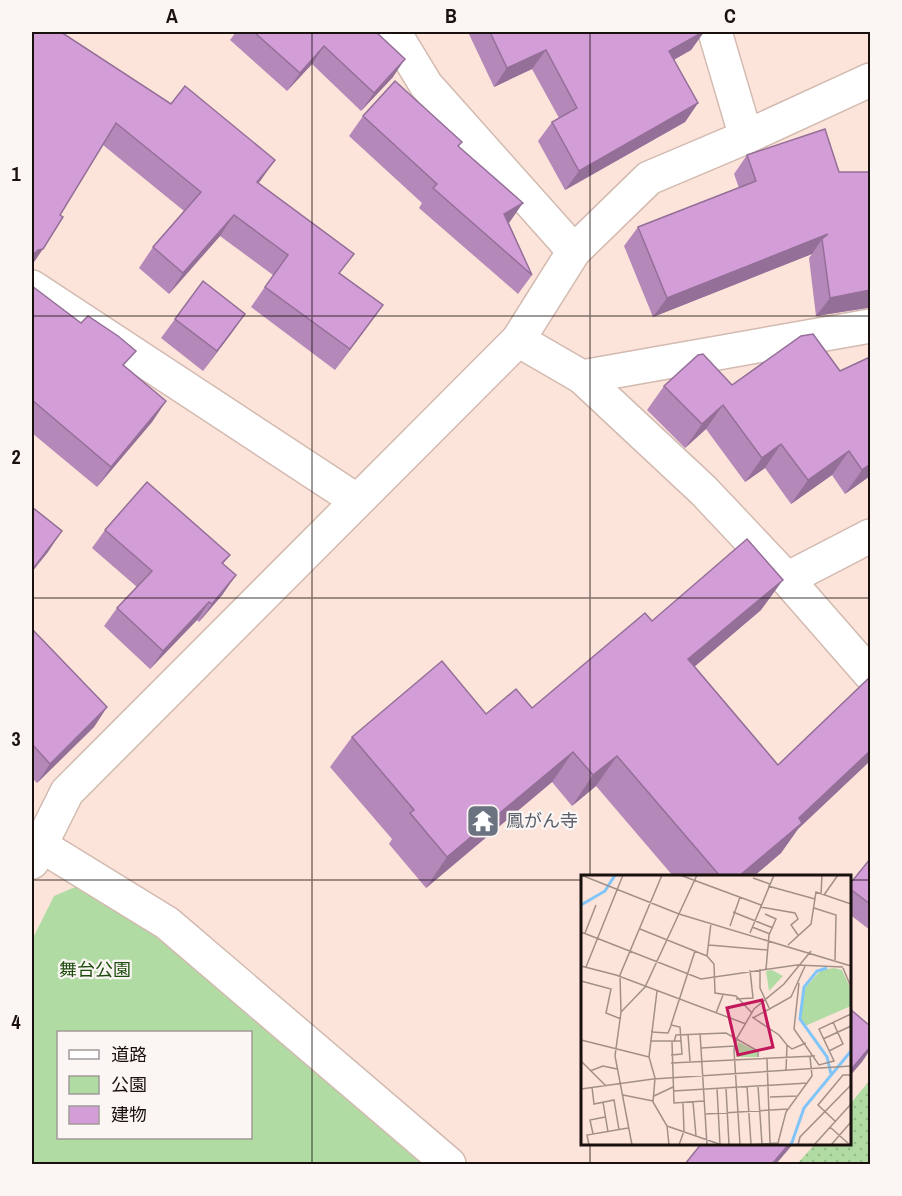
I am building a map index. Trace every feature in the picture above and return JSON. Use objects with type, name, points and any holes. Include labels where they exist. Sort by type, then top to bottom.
[{"type":"street","points":[[394,32],[426,85],[574,251]]},
{"type":"street","points":[[715,32],[746,137]]},
{"type":"street","points":[[449,1164],[167,923],[35,850],[67,792],[518,340],[574,251],[649,178],[746,137],[870,80]]},
{"type":"street","points":[[32,287],[356,500]]},
{"type":"street","points":[[582,377],[870,326]]},
{"type":"street","points":[[518,340],[582,377],[704,490],[787,579],[870,674]]},
{"type":"street","points":[[787,579],[870,536]]},
{"type":"green space","name":"舞台公園","points":[[75,887],[159,934],[423,1164],[32,1164],[32,940],[54,896]]},
{"type":"green space","points":[[870,1080],[870,1164],[797,1164],[814,1145],[851,1145],[851,1103]]},
{"type":"building","points":[[32,32],[61,32],[171,104],[185,86],[275,160],[257,182],[354,254],[339,273],[383,305],[350,349],[265,287],[288,255],[234,215],[183,273],[153,247],[201,192],[116,123],[60,215],[63,217],[43,249],[38,250],[32,256]]},
{"type":"building","points":[[254,32],[376,32],[405,59],[374,93],[324,46],[300,73]]},
{"type":"building","points":[[490,32],[703,32],[669,51],[698,103],[579,171],[552,122],[577,108],[546,50],[507,68]]},
{"type":"building","points":[[395,81],[462,142],[458,146],[523,203],[504,214],[532,275],[433,188],[437,184],[363,116]]},
{"type":"building","points":[[825,129],[839,172],[870,172],[870,290],[830,298],[822,239],[828,234],[667,298],[638,227],[756,181],[747,155]]},
{"type":"building","points":[[203,281],[245,314],[217,351],[175,319]]},
{"type":"building","points":[[32,286],[81,323],[88,316],[136,351],[123,365],[166,401],[111,467],[32,400]]},
{"type":"building","points":[[813,334],[840,371],[870,357],[870,464],[862,470],[849,451],[808,480],[781,444],[762,458],[723,405],[702,424],[664,386],[698,355],[703,354],[732,385],[801,336]]},
{"type":"building","points":[[147,482],[230,555],[222,563],[236,575],[212,604],[209,602],[163,651],[117,608],[152,571],[105,530]]},
{"type":"building","points":[[32,507],[62,531],[32,570]]},
{"type":"building","points":[[747,539],[783,580],[688,659],[778,765],[870,677],[870,751],[799,818],[802,823],[740,875],[719,875],[617,756],[593,775],[573,752],[447,857],[410,813],[414,810],[352,737],[442,661],[486,714],[516,689],[532,708],[645,613],[652,621]]},
{"type":"building","points":[[32,629],[107,707],[50,764],[32,744]]},
{"type":"building","points":[[870,859],[870,904],[851,890],[851,883]]},
{"type":"building","points":[[851,1010],[870,1026],[870,1047],[851,1070]]},
{"type":"building","points":[[700,1145],[788,1145],[772,1164],[685,1164]]},
{"type":"place","name":"鳳がん寺","points":[[483,821]]}]
